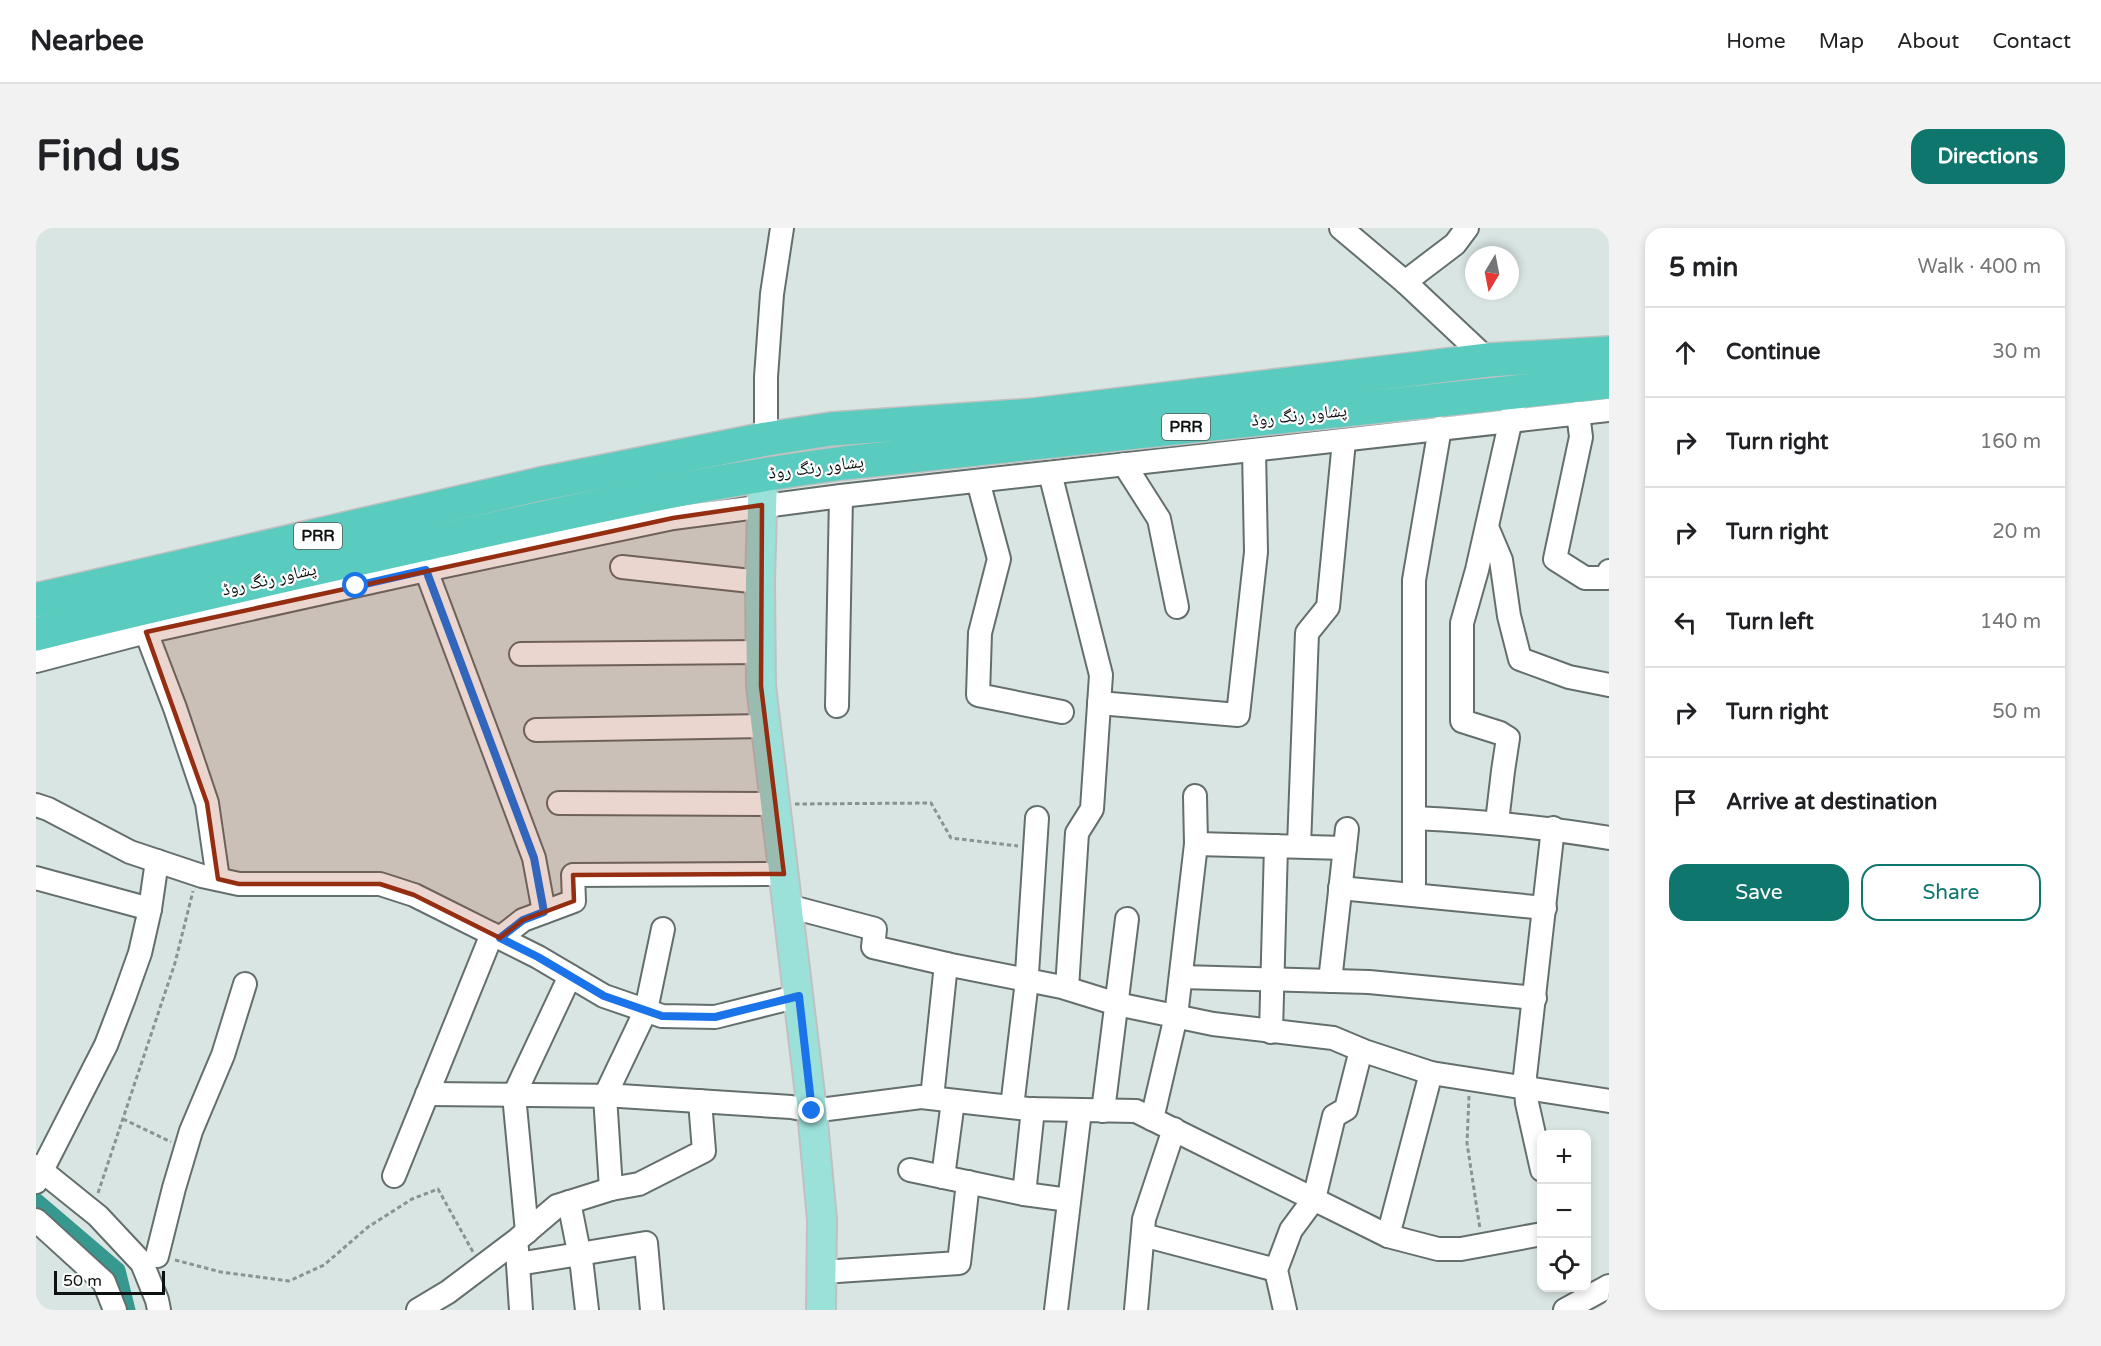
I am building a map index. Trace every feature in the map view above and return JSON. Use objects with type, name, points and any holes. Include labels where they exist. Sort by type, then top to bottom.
[{"type":"highway","name":"پشاور رنگ روڈ","points":[[36,634],[119,605],[540,484],[766,439],[831,429],[1033,415],[1488,360],[1609,353]]},
{"type":"highway","name":"پشاور رنگ روڈ","points":[[36,600],[119,605],[656,493],[762,489],[844,463],[1514,406],[1588,393]]},
{"type":"main road","points":[[762,489],[761,686],[812,1111],[822,1220],[821,1310]]},
{"type":"street","points":[[766,439],[766,376],[771,294],[782,228]]},
{"type":"street","points":[[1341,228],[1360,238],[1488,360]]},
{"type":"street","points":[[1404,282],[1457,233]]},
{"type":"street","points":[[1609,409],[1588,393],[1555,559],[1585,578],[1606,578],[1609,571]]},
{"type":"street","points":[[36,662],[119,605],[426,570],[673,518],[762,489],[842,496],[1344,441],[1440,428],[1514,406],[1487,527],[1462,623],[1462,721],[1500,733],[1508,738],[1497,822]]},
{"type":"street","points":[[1414,895],[1414,580],[1440,428]]},
{"type":"street","points":[[1299,846],[1307,633],[1328,607],[1344,441]]},
{"type":"street","points":[[1099,703],[1238,715],[1256,552],[1254,450]]},
{"type":"street","points":[[1124,464],[1159,519],[1177,607]]},
{"type":"street","points":[[1050,473],[1101,675],[1092,809],[1077,833],[1067,988]]},
{"type":"street","points":[[978,481],[999,559],[980,633],[978,695],[1062,712]]},
{"type":"street","points":[[837,706],[842,496]]},
{"type":"street","points":[[1487,527],[1501,560],[1509,616],[1520,659],[1569,677],[1609,685]]},
{"type":"street","points":[[622,567],[760,582]]},
{"type":"street","points":[[426,570],[534,858],[544,912]]},
{"type":"street","points":[[119,605],[176,708],[207,803],[208,877]]},
{"type":"street","points":[[521,654],[762,652]]},
{"type":"street","points":[[536,730],[766,726]]},
{"type":"street","points":[[1152,1119],[1176,1016],[1196,844],[1195,796]]},
{"type":"street","points":[[559,803],[775,804]]},
{"type":"street","points":[[38,812],[130,852],[208,877],[239,884],[380,884],[414,895],[496,936],[604,996],[662,1016],[715,1017],[799,996]]},
{"type":"street","points":[[1024,1194],[1022,1108],[1037,818]]},
{"type":"street","points":[[1414,818],[1497,822],[1553,828],[1609,838]]},
{"type":"street","points":[[1537,1148],[1527,1103],[1525,1076],[1553,828]]},
{"type":"street","points":[[1196,844],[1299,846],[1346,838],[1330,981]]},
{"type":"street","points":[[1272,1032],[1271,978],[1276,846]]},
{"type":"street","points":[[157,861],[150,909],[140,953],[106,1045],[39,1173],[91,1211],[142,1263],[159,1310]]},
{"type":"street","points":[[394,1176],[496,936],[523,920],[574,902],[573,875],[784,874]]},
{"type":"street","points":[[36,878],[150,909]]},
{"type":"street","points":[[1340,888],[1545,908]]},
{"type":"street","points":[[788,906],[875,929],[873,947],[1067,988],[1117,1004],[1212,1024],[1333,1038],[1361,1050],[1431,1073],[1609,1101]]},
{"type":"street","points":[[1056,1310],[1069,1200],[1117,1004],[1126,919]]},
{"type":"street","points":[[611,1189],[605,1096],[646,1010],[663,929]]},
{"type":"street","points":[[943,1177],[946,964]]},
{"type":"street","points":[[521,1310],[518,1263],[522,1236],[514,1095],[570,976]]},
{"type":"street","points":[[1181,977],[1369,982],[1535,998]]},
{"type":"street","points":[[157,1256],[191,1131],[223,1055],[245,984]]},
{"type":"street","points":[[1285,1310],[1276,1270],[1291,1230],[1314,1199],[1334,1116],[1346,1109],[1361,1050]]},
{"type":"street","points":[[1388,1236],[1431,1073]]},
{"type":"street","points":[[427,1094],[605,1096],[791,1107],[812,1111],[921,1097],[1022,1108],[1136,1111],[1388,1236],[1438,1249],[1461,1250],[1537,1235]]},
{"type":"street","points":[[418,1310],[482,1267],[557,1206],[611,1189],[639,1184],[704,1151],[700,1101]]},
{"type":"street","points":[[1136,1310],[1144,1219],[1174,1129]]},
{"type":"street","points":[[910,1170],[1024,1194],[1069,1200]]},
{"type":"street","points":[[822,1272],[959,1263],[968,1182]]},
{"type":"street","points":[[569,1202],[586,1310]]},
{"type":"street","points":[[37,1222],[104,1282],[115,1310]]},
{"type":"street","points":[[1143,1235],[1276,1270]]},
{"type":"street","points":[[518,1263],[646,1244],[652,1310]]},
{"type":"street","points":[[1565,1310],[1584,1293],[1609,1286]]},
{"type":"path","points":[[775,804],[931,803],[951,838],[1035,848]]},
{"type":"path","points":[[91,1211],[175,963],[208,877]]},
{"type":"path","points":[[1470,1079],[1467,1143],[1482,1245]]},
{"type":"path","points":[[123,1119],[186,1149]]},
{"type":"path","points":[[157,1256],[221,1272],[289,1281],[324,1265],[368,1227],[411,1199],[438,1189],[482,1267]]},
{"type":"highlighted area","points":[[762,505],[761,686],[784,874],[573,875],[574,901],[523,920],[500,938],[414,895],[380,884],[239,884],[218,879],[207,803],[146,632],[673,518]]},
{"type":"waterway","points":[[36,1200],[118,1270],[128,1310]]},
{"type":"route","points":[[356,586],[426,570],[534,858],[544,912],[523,920],[500,938],[538,957],[604,996],[662,1016],[715,1017],[799,996],[812,1111]]}]
